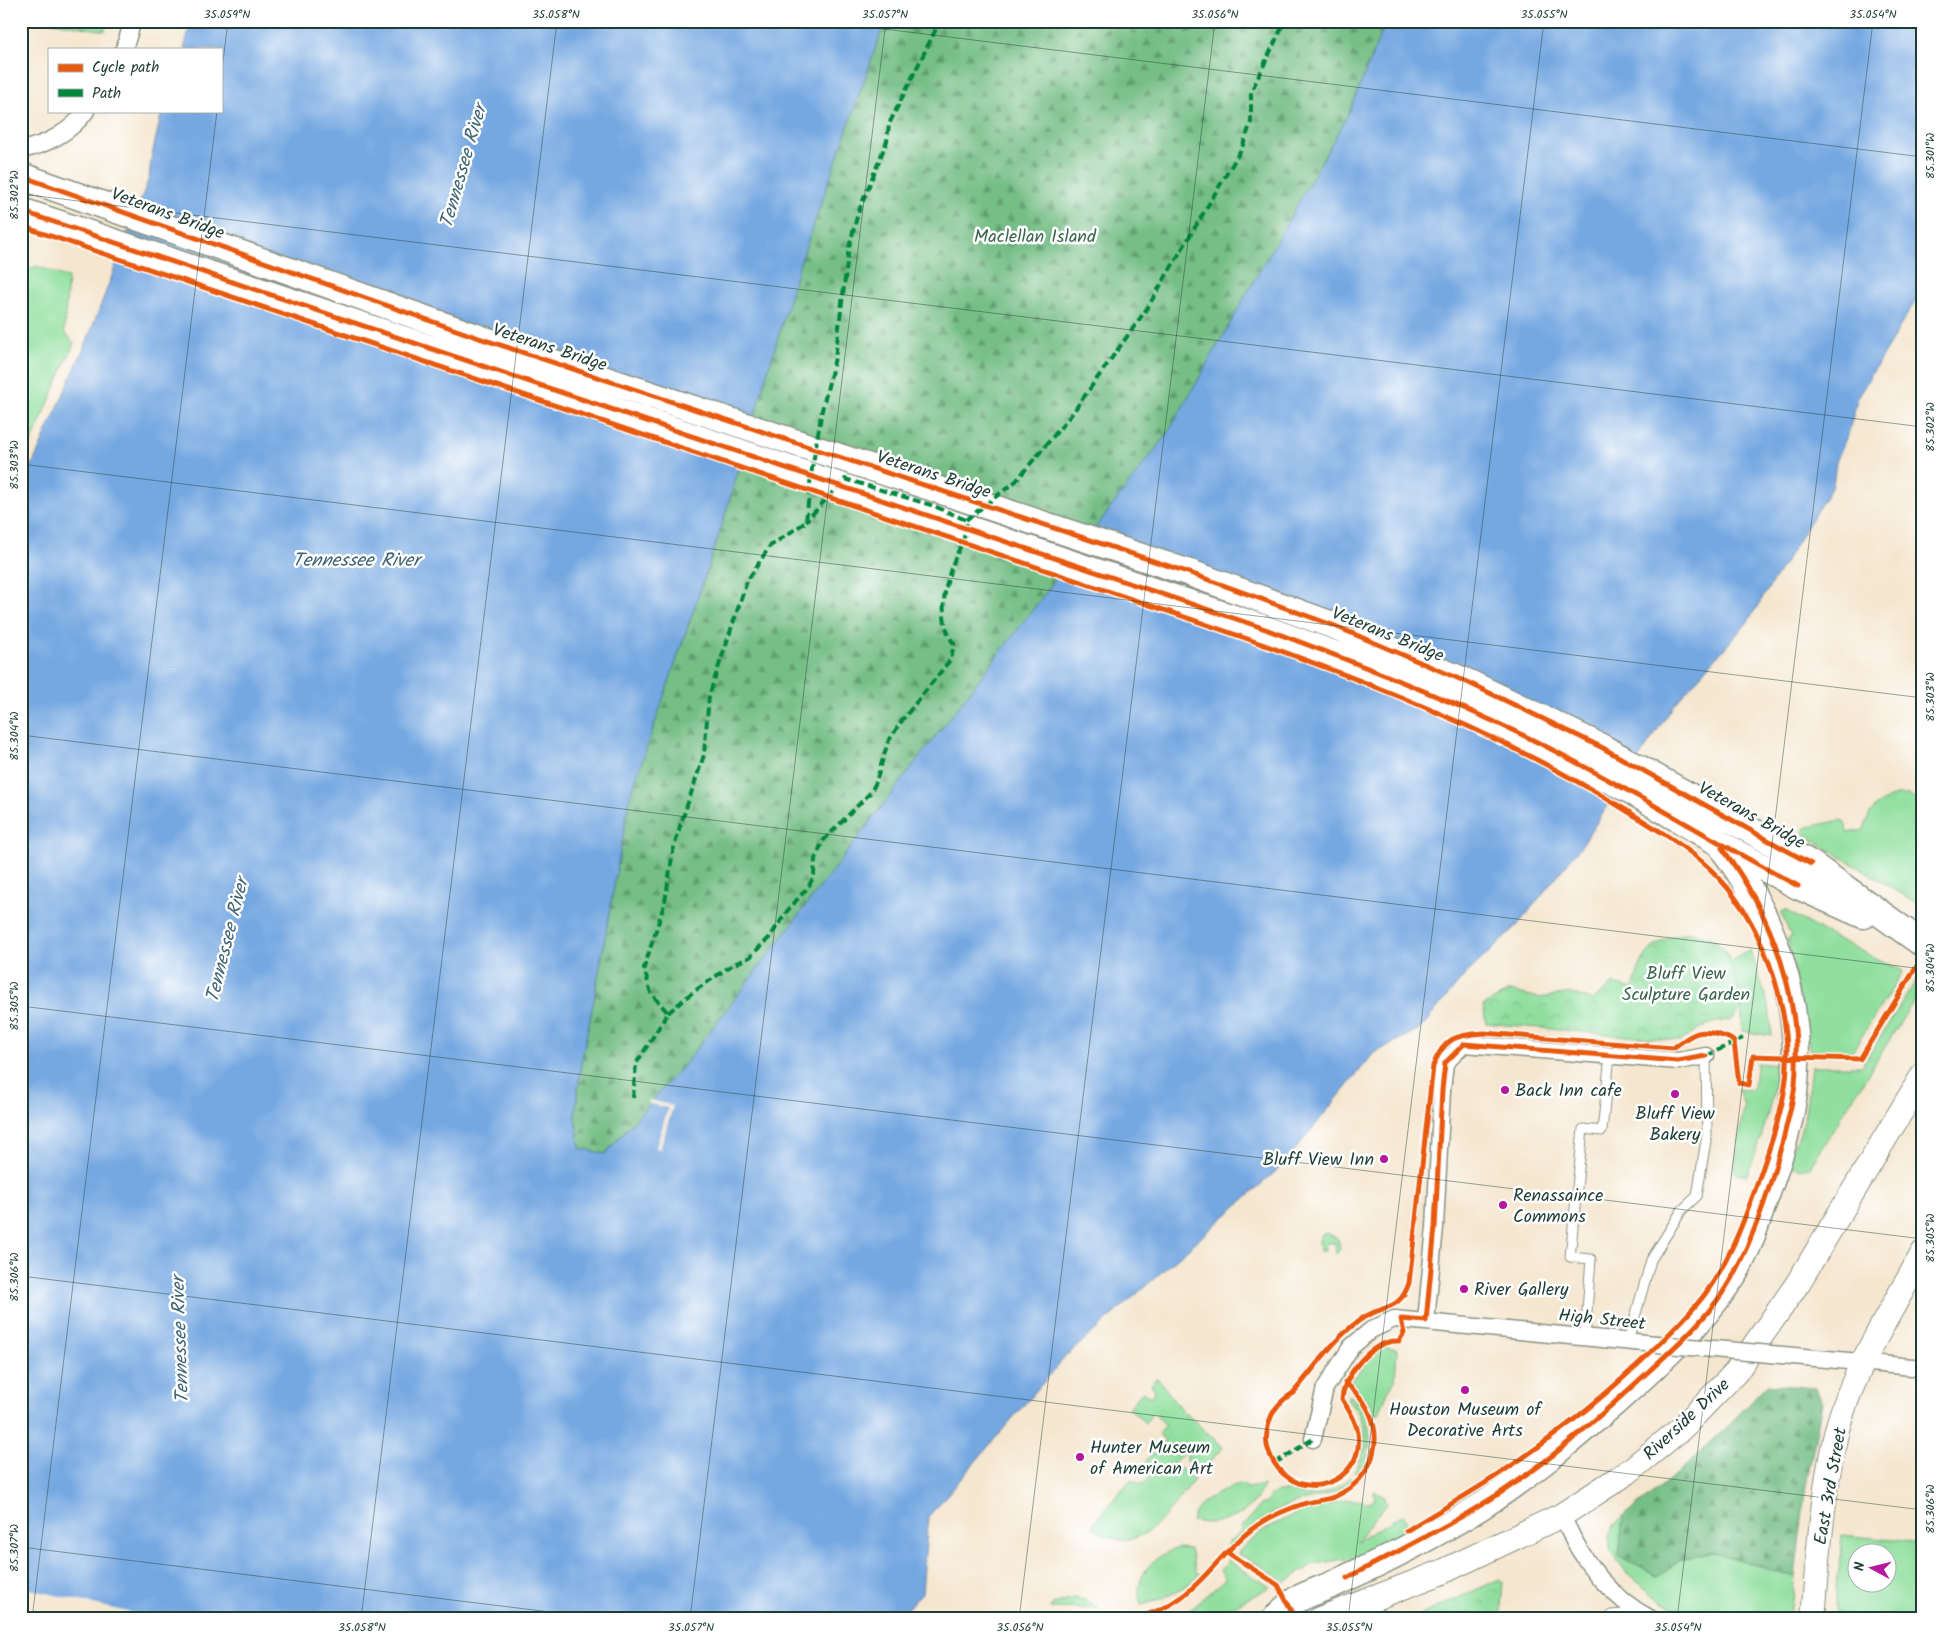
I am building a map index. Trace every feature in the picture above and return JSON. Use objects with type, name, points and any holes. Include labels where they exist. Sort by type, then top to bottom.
[{"type":"main road","name":"Veterans Bridge","points":[[21,176],[479,338],[1190,573],[1334,626],[1469,682],[1601,747],[1812,864],[1915,939]]},
{"type":"main road","points":[[21,211],[1257,626],[1338,656],[1433,694],[1534,741],[1630,790],[1717,842],[1798,886],[1915,939]]},
{"type":"main road","points":[[1275,1619],[1296,1600],[1347,1578],[1483,1504],[1537,1466],[1586,1427],[1667,1354],[1702,1319],[1730,1280],[1744,1253],[1775,1170],[1795,1085],[1794,1022],[1787,986],[1768,924],[1743,875],[1717,842]]},
{"type":"main road","name":"Riverside Drive","points":[[1329,1617],[1442,1572],[1562,1515],[1628,1472],[1682,1428],[1736,1372],[1798,1283],[1923,1075]]},
{"type":"main road","name":"East 3rd Street","points":[[1812,1619],[1822,1512],[1835,1436],[1853,1386],[1923,1253]]},
{"type":"street","points":[[124,48],[133,21]]},
{"type":"street","points":[[21,150],[35,148],[76,125],[85,112]]},
{"type":"street","points":[[1426,1321],[1435,1227],[1445,1063],[1464,1044],[1678,1061],[1706,1056]]},
{"type":"street","name":"High Street","points":[[1313,1439],[1325,1388],[1351,1347],[1370,1330],[1394,1319],[1923,1368]]},
{"type":"street","points":[[1562,1515],[1582,1557],[1613,1592],[1625,1613],[1651,1619]]},
{"type":"lane","points":[[1585,1337],[1591,1259],[1570,1257],[1583,1129],[1602,1131],[1610,1056]]},
{"type":"lane","points":[[1631,1342],[1651,1260],[1682,1210],[1697,1196],[1707,1134],[1706,1056]]},
{"type":"lane","points":[[1608,1619],[1611,1615],[1625,1613]]},
{"type":"green space","points":[[47,21],[106,21],[105,31]]},
{"type":"green space","name":"Maclellan Island","points":[[885,21],[1386,21],[1349,113],[1168,433],[687,1061],[605,1154],[580,1148],[575,1115],[581,1062],[630,796],[719,535],[799,266]]},
{"type":"green space","points":[[37,266],[68,278],[64,332],[74,343],[21,467],[21,272]]},
{"type":"green space","points":[[1896,795],[1909,795],[1923,805],[1923,900],[1920,905],[1808,837],[1803,832],[1804,828],[1841,820],[1845,823],[1848,833],[1864,830],[1871,812],[1884,801]]},
{"type":"green space","points":[[1785,910],[1823,932],[1903,971],[1852,1052],[1810,1051],[1787,939],[1791,936],[1781,913]]},
{"type":"green space","name":"Bluff View Sculpture Garden","points":[[1691,932],[1704,935],[1715,941],[1725,951],[1732,966],[1741,1006],[1738,1013],[1730,1021],[1711,1024],[1681,1041],[1486,1023],[1483,1006],[1510,991],[1539,998],[1570,993],[1592,1000],[1614,984],[1633,989],[1640,965],[1651,949],[1667,939]]},
{"type":"green space","points":[[1750,950],[1769,1006],[1772,1036],[1742,1031],[1740,996],[1729,962]]},
{"type":"green space","points":[[1917,979],[1923,982],[1923,986],[1810,1167],[1801,1168],[1790,1164],[1789,1155],[1799,1136],[1804,1119],[1811,1066],[1862,1066]]},
{"type":"green space","points":[[1757,1063],[1778,1065],[1770,1107],[1757,1149],[1747,1175],[1738,1175],[1734,1172],[1744,1105],[1738,1089],[1753,1090]]},
{"type":"green space","points":[[1327,1233],[1338,1239],[1340,1248],[1336,1254],[1335,1243],[1325,1243],[1325,1251],[1320,1251],[1319,1240],[1322,1234]]},
{"type":"green space","points":[[1382,1346],[1397,1349],[1395,1381],[1388,1391],[1379,1414],[1374,1416],[1370,1405],[1351,1381]]},
{"type":"green space","points":[[1157,1378],[1182,1410],[1223,1447],[1201,1473],[1185,1460],[1188,1458],[1184,1453],[1171,1465],[1177,1471],[1180,1468],[1194,1480],[1162,1520],[1150,1530],[1137,1537],[1123,1540],[1108,1536],[1091,1526],[1130,1480],[1142,1484],[1149,1477],[1150,1471],[1146,1461],[1165,1440],[1158,1434],[1166,1425],[1153,1413],[1145,1423],[1129,1408],[1142,1392],[1148,1396],[1154,1395],[1155,1390],[1151,1385]]},
{"type":"green space","points":[[1767,1384],[1816,1388],[1822,1403],[1806,1486],[1795,1577],[1714,1552],[1681,1560],[1657,1576],[1619,1556],[1623,1516],[1678,1473],[1727,1427]]},
{"type":"green space","points":[[1348,1396],[1353,1397],[1360,1406],[1365,1415],[1370,1434],[1368,1453],[1361,1473],[1354,1472],[1363,1453],[1365,1434],[1363,1424],[1354,1407],[1347,1399]]},
{"type":"green space","points":[[1350,1477],[1353,1480],[1346,1486],[1281,1509],[1258,1522],[1230,1546],[1226,1545],[1242,1531],[1242,1527],[1262,1504],[1267,1503],[1269,1496],[1285,1491],[1311,1495],[1322,1494],[1337,1487]]},
{"type":"green space","points":[[1244,1484],[1247,1488],[1264,1485],[1259,1495],[1244,1511],[1235,1517],[1215,1523],[1192,1521],[1199,1507],[1212,1496]]},
{"type":"green space","points":[[1374,1491],[1383,1495],[1386,1504],[1357,1541],[1404,1514],[1407,1524],[1403,1539],[1361,1561],[1344,1559],[1312,1565],[1284,1583],[1267,1569],[1238,1554],[1252,1540],[1276,1523],[1303,1511],[1332,1503],[1349,1500],[1370,1502],[1375,1498]]},
{"type":"green space","points":[[1623,1516],[1619,1556],[1656,1576],[1681,1560],[1714,1552],[1795,1577],[1790,1615],[1782,1618],[1677,1610],[1653,1595],[1626,1572],[1610,1550],[1609,1535],[1615,1524]]},
{"type":"green space","points":[[1842,1535],[1923,1543],[1923,1619],[1879,1619],[1836,1613]]},
{"type":"green space","points":[[1178,1548],[1190,1549],[1196,1572],[1200,1574],[1173,1594],[1141,1605],[1139,1585],[1142,1576],[1160,1556]]},
{"type":"green space","points":[[1229,1561],[1270,1587],[1210,1619],[1173,1619],[1189,1610],[1225,1579],[1220,1570]]},
{"type":"green space","points":[[1500,1579],[1503,1582],[1500,1619],[1411,1619]]},
{"type":"green space","points":[[1073,1598],[1085,1600],[1099,1609],[1051,1608],[1053,1604]]},
{"type":"water","name":"Tennessee River","points":[[191,21],[885,21],[799,266],[719,535],[630,796],[581,1062],[575,1115],[580,1148],[605,1154],[687,1061],[1168,433],[1349,113],[1386,21],[1923,21],[1923,288],[1858,397],[1849,431],[1836,462],[1833,485],[1747,623],[1674,705],[1582,845],[1516,927],[1464,976],[1421,1028],[1374,1053],[1282,1166],[1065,1357],[928,1517],[922,1593],[897,1619],[21,1619],[21,490],[87,341],[149,178],[151,159],[162,112],[222,112],[222,48],[184,48]]},
{"type":"pier","points":[[650,1100],[673,1106],[660,1149],[656,1148],[668,1108],[647,1103]]},
{"type":"pier","points":[[21,1587],[157,1619],[21,1619]]},
{"type":"marked path","points":[[633,1098],[636,1064],[668,1013],[651,993],[644,968],[665,902],[673,851],[680,826],[704,755],[709,696],[747,581],[770,546],[806,522],[811,475],[822,410],[835,358],[849,247],[858,213],[887,141],[889,124],[940,21]]},
{"type":"marked path","points":[[966,520],[1016,481],[1071,415],[1146,310],[1242,148],[1251,122],[1251,92],[1285,21]]},
{"type":"marked path","points":[[668,1013],[689,995],[732,965],[750,957],[769,938],[788,910],[809,886],[814,875],[815,859],[823,841],[871,792],[876,782],[888,742],[903,719],[951,659],[954,644],[945,625],[945,592],[950,571],[964,536],[966,520],[934,506],[845,479],[806,521]]},
{"type":"marked path","points":[[1706,1056],[1743,1038]]},
{"type":"marked path","points":[[1275,1463],[1313,1439]]},
{"type":"cycle path","points":[[21,176],[479,338],[1190,573],[1335,626],[1469,683],[1601,747],[1811,864]]},
{"type":"cycle path","points":[[21,211],[1257,626],[1327,652],[1396,679],[1533,740],[1600,775],[1798,886]]},
{"type":"cycle path","points":[[21,226],[1176,614],[1347,675],[1459,722],[1567,776],[1659,831],[1708,867],[1736,899],[1764,950],[1782,1008],[1786,1037],[1787,1066],[1784,1093],[1778,1118],[1755,1190],[1734,1244],[1721,1270],[1700,1301],[1669,1334],[1619,1381],[1561,1430],[1520,1460],[1406,1531]]},
{"type":"cycle path","points":[[1347,1578],[1432,1534],[1526,1476],[1589,1425],[1672,1350],[1714,1305],[1740,1263],[1761,1211],[1783,1140],[1794,1091],[1796,1052],[1789,990],[1780,959],[1756,901],[1722,848]]},
{"type":"cycle path","points":[[1706,1056],[1678,1061],[1464,1044],[1445,1063],[1435,1227],[1426,1321],[1401,1319],[1404,1333],[1399,1341],[1389,1342],[1370,1352],[1354,1369],[1348,1379],[1342,1399],[1357,1428],[1357,1451],[1351,1465],[1341,1476],[1328,1483],[1313,1485],[1298,1483],[1284,1475],[1273,1461],[1268,1450],[1266,1436],[1268,1425],[1275,1409],[1293,1393],[1325,1354],[1351,1327],[1368,1315],[1395,1304],[1405,1293],[1409,1283],[1433,1066],[1446,1044],[1458,1037],[1484,1033],[1673,1048],[1695,1034],[1705,1032],[1727,1037],[1734,1042],[1739,1083],[1749,1085],[1753,1056],[1860,1059],[1923,956]]},
{"type":"cycle path","points":[[1133,1619],[1155,1612],[1187,1593],[1236,1543],[1264,1521],[1296,1506],[1336,1496],[1360,1479],[1368,1468],[1373,1455],[1375,1442],[1374,1428],[1370,1414],[1363,1401],[1345,1382]]},
{"type":"cycle path","points":[[1228,1553],[1278,1585],[1296,1619]]},
{"type":"place","name":"Back Inn cafe","points":[[1505,1090]]},
{"type":"place","name":"Bluff View Bakery","points":[[1675,1094]]},
{"type":"place","name":"Bluff View Inn","points":[[1384,1159]]},
{"type":"place","name":"Renassaince Commons","points":[[1503,1205]]},
{"type":"place","name":"River Gallery","points":[[1464,1289]]},
{"type":"place","name":"Houston Museum of Decorative Arts","points":[[1465,1390]]},
{"type":"place","name":"Hunter Museum of American Art","points":[[1080,1457]]}]
